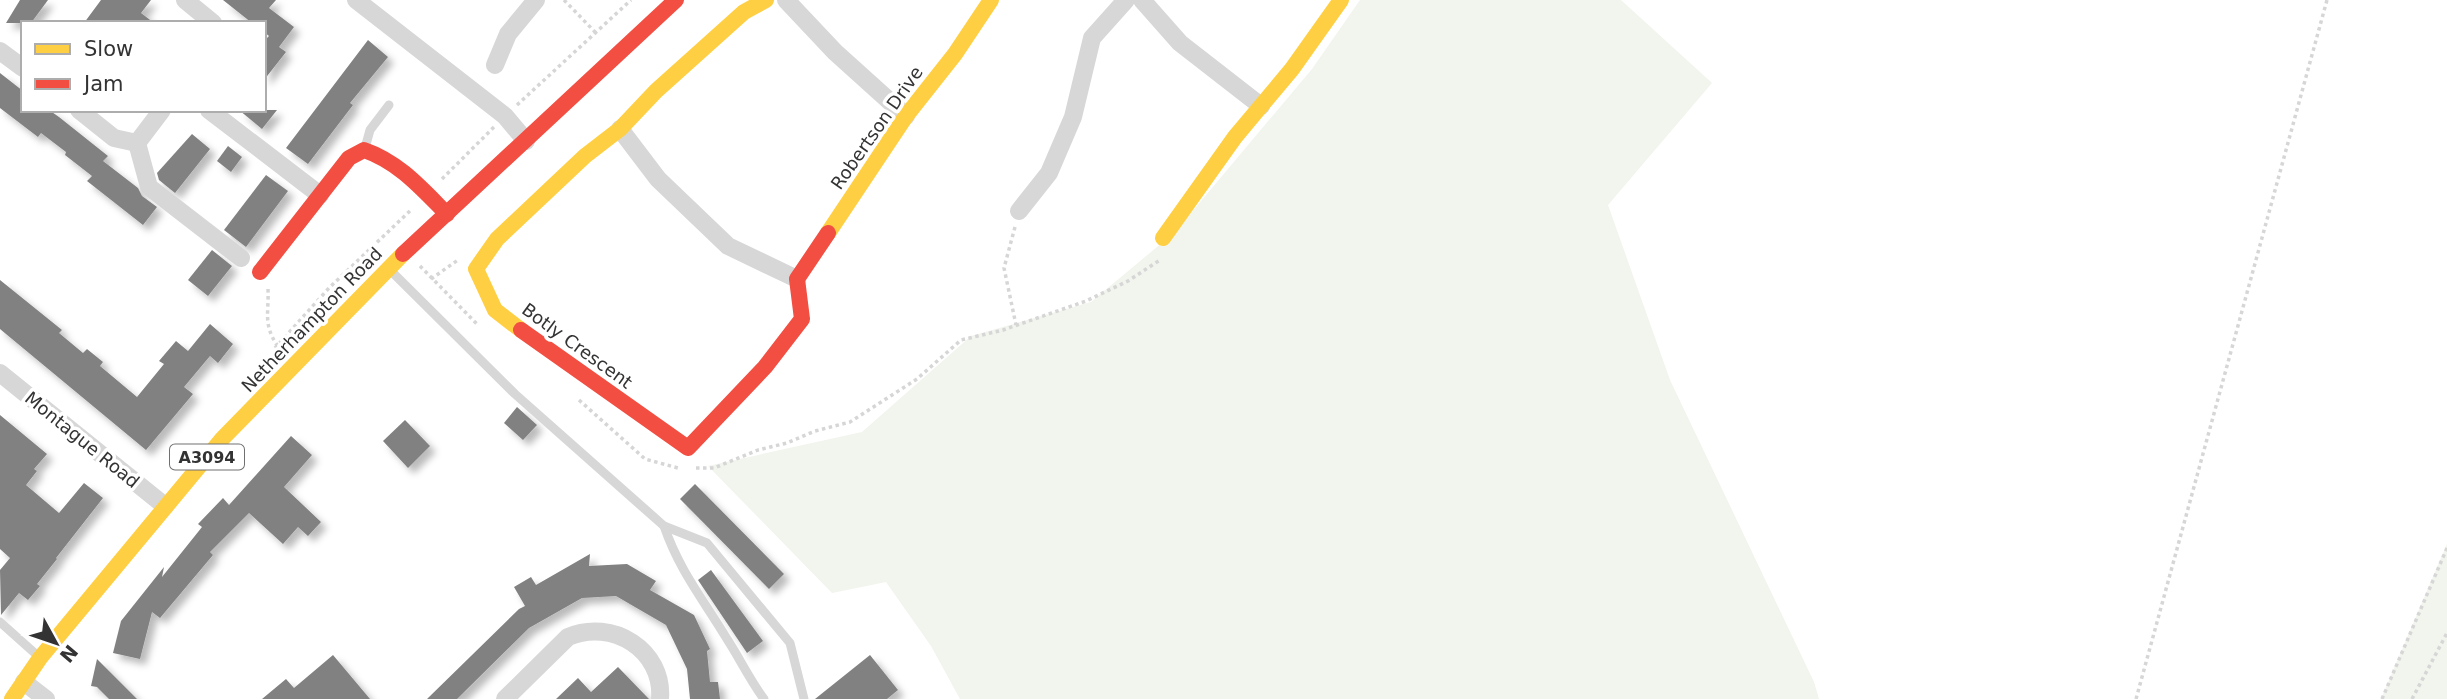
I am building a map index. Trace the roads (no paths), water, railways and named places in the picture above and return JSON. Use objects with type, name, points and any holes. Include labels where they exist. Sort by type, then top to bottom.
[{"type":"street","points":[[185,0],[211,21]]},
{"type":"street","points":[[356,0],[505,116],[526,141]]},
{"type":"street","points":[[495,65],[508,34],[536,0]]},
{"type":"street","name":"Netherhampton Road","points":[[12,699],[40,658],[222,439],[388,268],[676,0]]},
{"type":"street","name":"Botly Crescent","points":[[766,0],[744,12],[656,91],[620,129],[585,156],[497,239],[476,270],[495,310],[688,448],[765,367],[802,318],[797,279]]},
{"type":"street","points":[[786,0],[835,52],[906,116]]},
{"type":"street","name":"Robertson Drive","points":[[797,279],[906,116],[955,54],[991,0]]},
{"type":"street","points":[[1019,211],[1049,173],[1069,128],[1092,38],[1126,0]]},
{"type":"street","points":[[1142,0],[1180,43],[1261,106]]},
{"type":"street","points":[[1163,238],[1235,137],[1292,69],[1341,0]]},
{"type":"street","points":[[0,51],[21,67]]},
{"type":"street","points":[[82,112],[114,138],[137,143]]},
{"type":"street","points":[[137,143],[160,112]]},
{"type":"street","points":[[212,112],[320,195]]},
{"type":"street","points":[[620,129],[657,179],[728,246],[797,279]]},
{"type":"street","points":[[137,143],[149,187],[241,258]]},
{"type":"street","points":[[260,272],[349,158],[365,150],[378,153],[396,165],[447,214]]},
{"type":"street","name":"Montague Road","points":[[0,373],[165,506]]},
{"type":"street","points":[[505,699],[568,637],[594,630],[626,637],[640,647],[652,661],[659,677],[660,699]]},
{"type":"street","points":[[23,682],[46,699]]},
{"type":"lane","points":[[365,150],[370,130],[389,105]]},
{"type":"lane","points":[[388,268],[515,394],[664,526],[707,543],[790,643],[804,699]]},
{"type":"lane","points":[[664,526],[674,554],[690,583],[764,699]]},
{"type":"lane","points":[[0,622],[40,658]]}]
